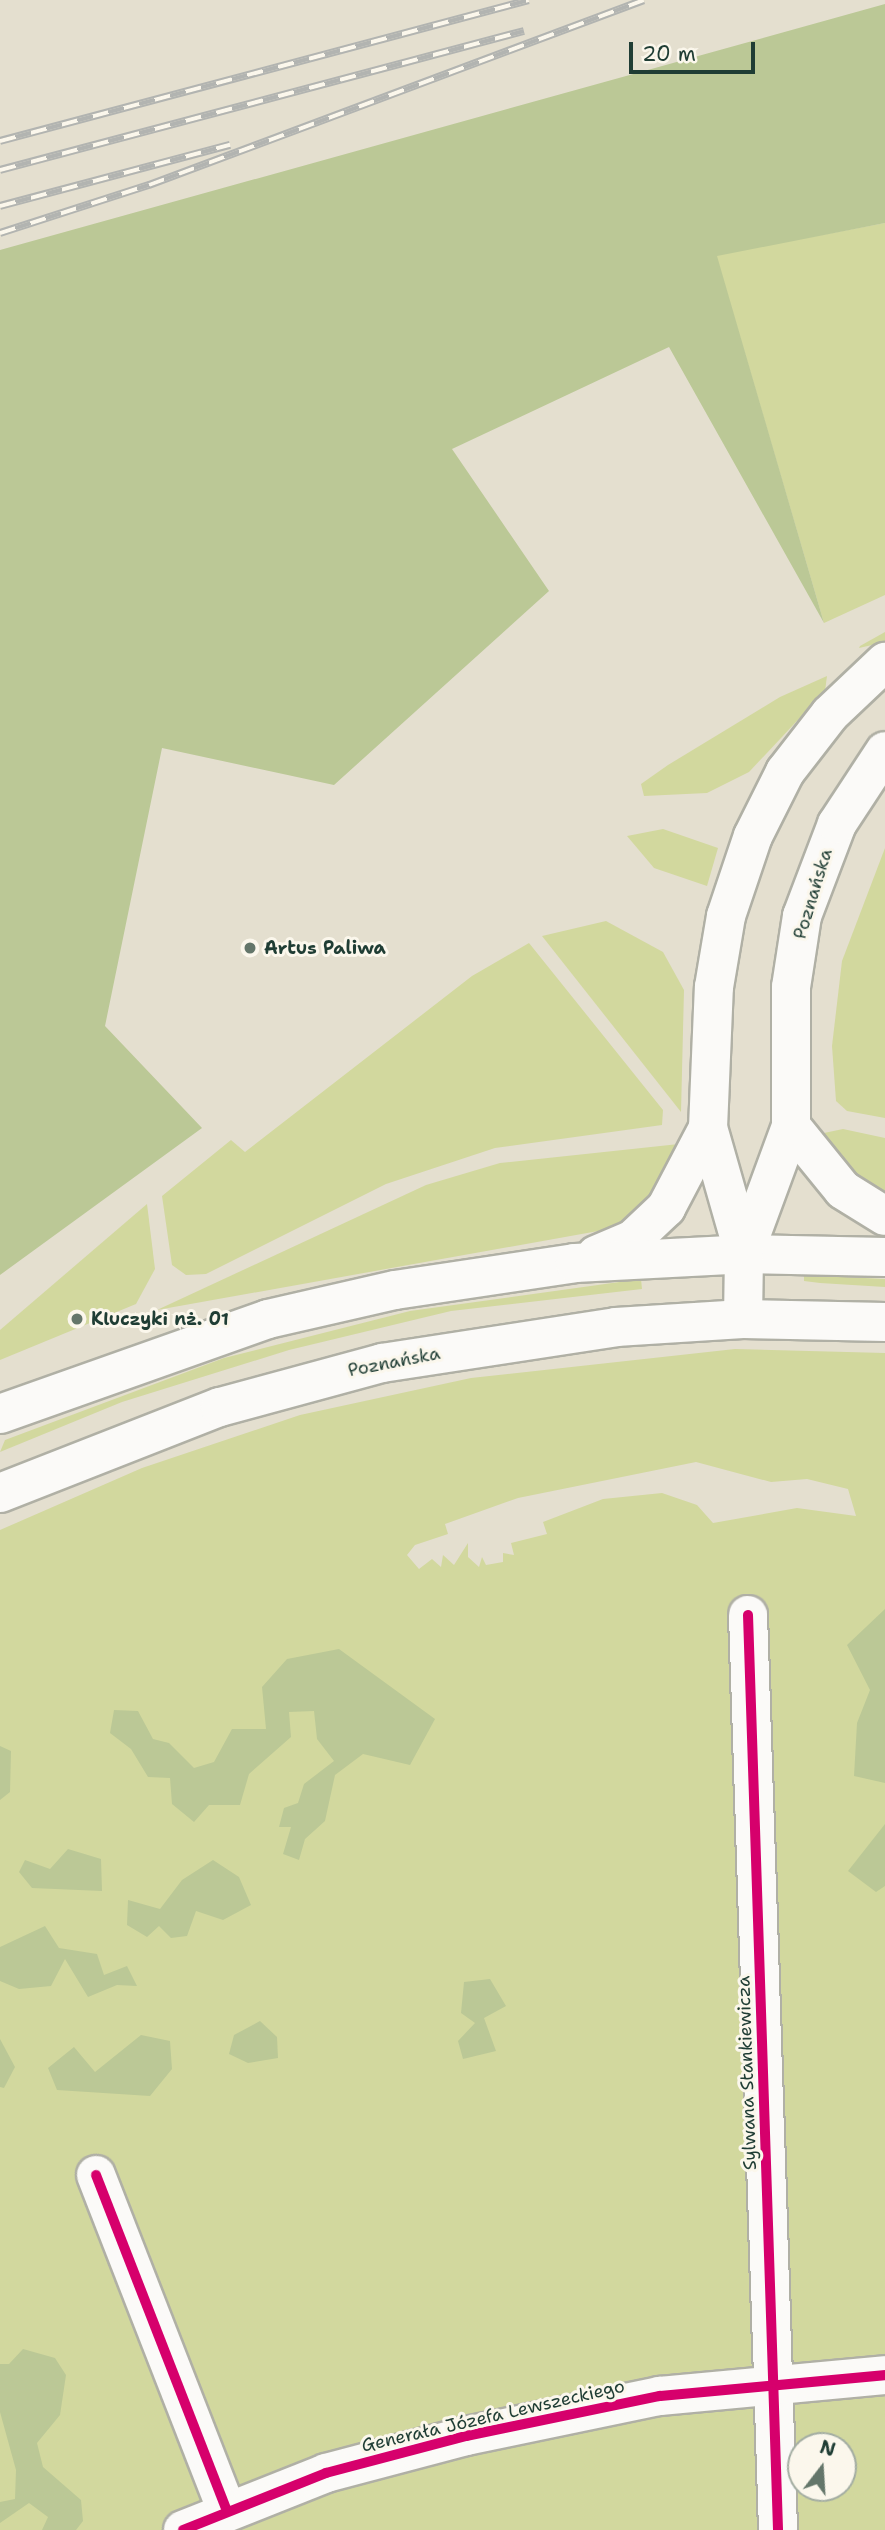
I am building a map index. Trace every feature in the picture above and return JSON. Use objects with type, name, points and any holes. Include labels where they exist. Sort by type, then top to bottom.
[{"type":"main road","name":"Poznańska","points":[[0,1493],[220,1407],[382,1363],[616,1327],[743,1319],[744,1254],[708,1128],[718,959],[753,836],[785,772],[830,714],[885,662]]},
{"type":"main road","name":"Poznańska","points":[[744,1254],[791,1126],[797,942],[816,874],[870,783],[885,751]]},
{"type":"main road","points":[[791,1126],[843,1190],[885,1216]]},
{"type":"main road","name":"Poznańska","points":[[575,1264],[632,1240],[666,1208],[708,1128]]},
{"type":"main road","name":"Poznańska","points":[[0,1414],[268,1319],[395,1290],[575,1264],[744,1254]]},
{"type":"main road","points":[[744,1254],[885,1257]]},
{"type":"main road","points":[[743,1319],[885,1322]]},
{"type":"main road","name":"Sylwana Stankiewicza","points":[[748,1615],[778,2530]]},
{"type":"main road","points":[[96,2175],[226,2509]]},
{"type":"main road","name":"Generała Józefa Lewszeckiego","points":[[183,2530],[226,2509],[326,2473],[466,2436],[660,2396],[773,2381],[885,2375]]},
{"type":"green space","points":[[885,4],[885,223],[717,256],[824,623],[669,347],[452,449],[549,591],[334,785],[162,748],[105,1026],[202,1128],[0,1275],[0,250]]},
{"type":"green space","points":[[885,223],[885,595],[824,623],[716,255]]},
{"type":"green space","points":[[885,632],[885,642],[859,648],[860,646]]},
{"type":"green space","points":[[827,676],[825,691],[749,772],[707,793],[644,796],[641,784],[668,765],[780,697]]},
{"type":"green space","points":[[663,829],[718,848],[707,886],[654,868],[627,836]]},
{"type":"green space","points":[[885,848],[885,1118],[847,1111],[836,1101],[832,1046],[842,961]]},
{"type":"green space","points":[[606,921],[663,952],[684,990],[681,1112],[542,936]]},
{"type":"green space","points":[[529,943],[663,1110],[662,1125],[495,1148],[386,1184],[206,1274],[186,1275],[172,1265],[162,1196],[231,1140],[245,1152],[472,976]]},
{"type":"green space","points":[[843,1129],[885,1138],[885,1199],[837,1158],[824,1133]]},
{"type":"green space","points":[[679,1144],[674,1164],[637,1215],[615,1228],[157,1310],[426,1185],[500,1163]]},
{"type":"green space","points":[[147,1204],[155,1269],[136,1304],[0,1360],[0,1330]]},
{"type":"green space","points":[[804,1275],[885,1279],[885,1287],[804,1281]]},
{"type":"green space","points":[[641,1279],[642,1289],[451,1311],[289,1350],[122,1402],[0,1452],[5,1440],[224,1358],[410,1311]]},
{"type":"green space","points":[[735,1349],[885,1353],[885,2530],[0,2530],[0,1530],[142,1468],[300,1415],[471,1378]],"holes":[[[696,1462],[771,1482],[807,1479],[848,1489],[856,1516],[797,1508],[713,1523],[697,1505],[662,1493],[603,1499],[543,1522],[547,1534],[511,1543],[514,1555],[503,1553],[503,1562],[486,1565],[482,1557],[479,1567],[468,1557],[468,1543],[454,1565],[443,1555],[441,1567],[432,1559],[419,1569],[407,1555],[415,1545],[448,1534],[445,1524],[518,1498]]]},
{"type":"green space","points":[[885,1609],[885,1783],[854,1776],[857,1723],[870,1690],[847,1645]]},
{"type":"green space","points":[[339,1649],[435,1719],[410,1765],[363,1754],[335,1775],[325,1821],[305,1839],[299,1860],[283,1854],[291,1827],[279,1827],[284,1808],[298,1803],[304,1784],[334,1761],[317,1739],[314,1711],[289,1712],[291,1737],[249,1774],[240,1805],[209,1805],[194,1822],[172,1804],[170,1778],[148,1777],[131,1749],[110,1733],[114,1710],[138,1711],[153,1739],[169,1743],[194,1768],[214,1762],[232,1729],[266,1729],[262,1687],[287,1659]]},
{"type":"green space","points":[[0,1746],[11,1751],[10,1792],[0,1800]]},
{"type":"green space","points":[[885,1824],[885,1886],[876,1892],[848,1871]]},
{"type":"green space","points":[[68,1849],[101,1859],[102,1891],[32,1888],[19,1872],[25,1860],[50,1869]]},
{"type":"green space","points":[[213,1860],[239,1877],[251,1905],[223,1920],[196,1911],[187,1936],[171,1938],[159,1926],[147,1937],[127,1925],[128,1900],[160,1909],[182,1880]]},
{"type":"green space","points":[[45,1926],[59,1948],[97,1954],[104,1975],[127,1966],[137,1986],[117,1985],[88,1997],[65,1959],[51,1986],[19,1989],[0,1981],[0,1947]]},
{"type":"green space","points":[[490,1979],[506,2006],[484,2018],[496,2051],[463,2059],[458,2041],[475,2023],[461,2013],[464,1982]]},
{"type":"green space","points":[[260,2021],[277,2037],[278,2058],[248,2063],[229,2054],[234,2035]]},
{"type":"green space","points":[[141,2035],[170,2041],[172,2069],[150,2096],[57,2090],[48,2068],[74,2047],[95,2072]]},
{"type":"green space","points":[[0,2039],[15,2067],[4,2088],[0,2087]]},
{"type":"green space","points":[[23,2349],[55,2358],[66,2375],[60,2415],[37,2443],[43,2467],[81,2500],[83,2521],[76,2530],[42,2530],[48,2517],[29,2503],[0,2523],[0,2502],[15,2499],[16,2470],[0,2412],[0,2364],[9,2364]]},
{"type":"railway","points":[[0,141],[529,0]]},
{"type":"railway","points":[[0,233],[149,185],[644,0]]},
{"type":"railway","points":[[0,170],[524,31]]},
{"type":"railway","points":[[0,206],[230,145]]},
{"type":"cycle path","points":[[748,1615],[778,2530]]},
{"type":"cycle path","points":[[96,2175],[226,2509]]},
{"type":"cycle path","points":[[183,2530],[326,2473],[466,2436],[660,2396],[885,2375]]},
{"type":"place","name":"Artus Paliwa","points":[[250,948]]},
{"type":"place","name":"Kluczyki nż. 01","points":[[77,1319]]}]
